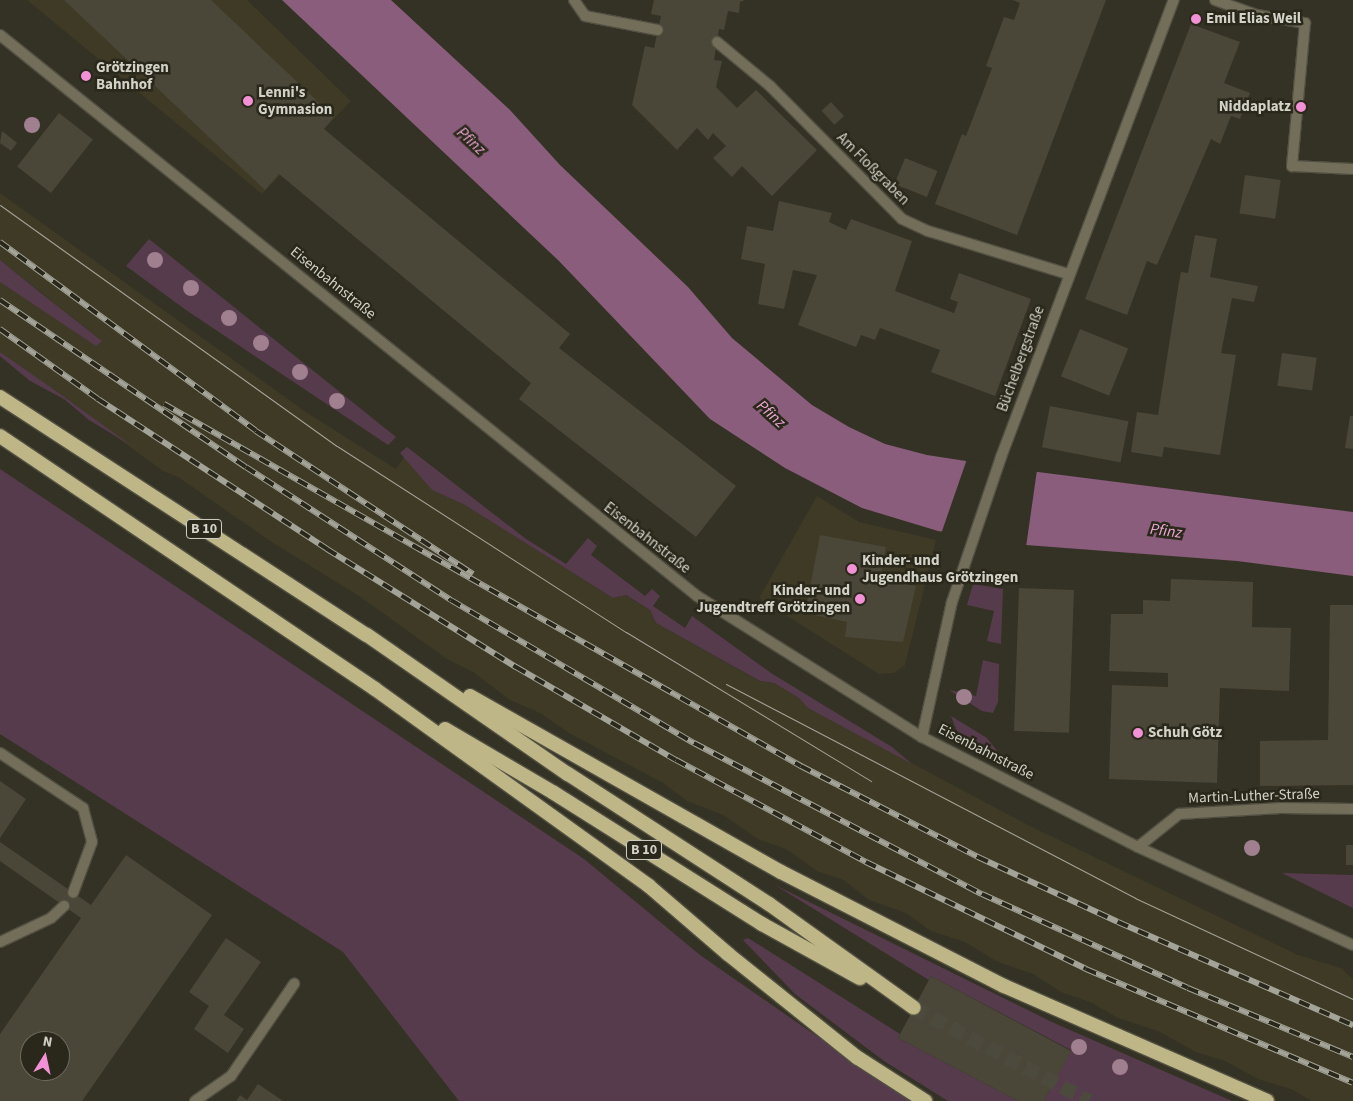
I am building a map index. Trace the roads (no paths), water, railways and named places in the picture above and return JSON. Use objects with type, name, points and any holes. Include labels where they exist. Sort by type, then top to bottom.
[{"type":"highway","name":"B 10","points":[[0,397],[408,662],[568,774],[769,904],[914,1008],[762,924],[554,793],[376,689],[0,436]]},
{"type":"highway","points":[[408,662],[781,872],[1004,986],[1267,1101]]},
{"type":"highway","points":[[376,689],[649,886],[728,954],[858,1058],[925,1101]]},
{"type":"street","points":[[574,0],[585,16],[658,30]]},
{"type":"street","name":"Büchelbergstraße","points":[[922,736],[952,602],[973,546],[1000,460],[1068,274],[1174,0]]},
{"type":"street","points":[[1215,0],[1257,15],[1305,23],[1292,166],[1353,169]]},
{"type":"street","name":"Eisenbahnstraße","points":[[0,35],[697,596],[922,736],[1138,847],[1353,946]]},
{"type":"street","name":"Am Floßgraben","points":[[717,42],[770,86],[902,219],[928,231],[1068,274]]},
{"type":"street","points":[[0,753],[82,808],[92,842],[73,893]]},
{"type":"street","name":"Martin-Luther-Straße","points":[[1138,847],[1179,814],[1281,808],[1353,809]]},
{"type":"street","points":[[0,942],[51,918],[64,906]]},
{"type":"street","points":[[195,1101],[231,1076],[294,984]]},
{"type":"water","name":"Pfinz","points":[[282,0],[391,0],[510,110],[560,165],[688,287],[732,338],[812,405],[849,427],[885,444],[927,455],[1038,472],[1353,512],[1353,576],[1237,561],[1026,545],[938,531],[862,508],[785,468],[710,419],[559,261]]},
{"type":"tunnel","points":[[914,1008],[1089,1101]]},
{"type":"tram line","points":[[0,205],[337,446],[626,632],[871,781]]},
{"type":"tram line","points":[[726,684],[1135,898],[1353,999]]},
{"type":"railway","points":[[0,242],[256,431],[473,574]]},
{"type":"railway","points":[[0,300],[246,467],[451,600],[694,743],[982,894],[1188,988],[1353,1057]]},
{"type":"railway","points":[[0,329],[98,399],[327,549],[516,667],[676,760],[866,862],[1086,969],[1353,1083]]},
{"type":"railway","points":[[164,404],[801,766],[978,857],[1118,922],[1353,1025]]},
{"type":"place","name":"Emil Elias Weil","points":[[1196,19]]},
{"type":"place","name":"Grötzingen Bahnhof","points":[[86,76]]},
{"type":"place","name":"Lenni's Gymnasion","points":[[248,101]]},
{"type":"place","name":"Niddaplatz","points":[[1301,107]]},
{"type":"place","name":"Kinder- und Jugendhaus Grötzingen","points":[[852,569]]},
{"type":"place","name":"Kinder- und Jugendtreff Grötzingen","points":[[860,599]]},
{"type":"place","name":"Schuh Götz","points":[[1138,733]]}]
